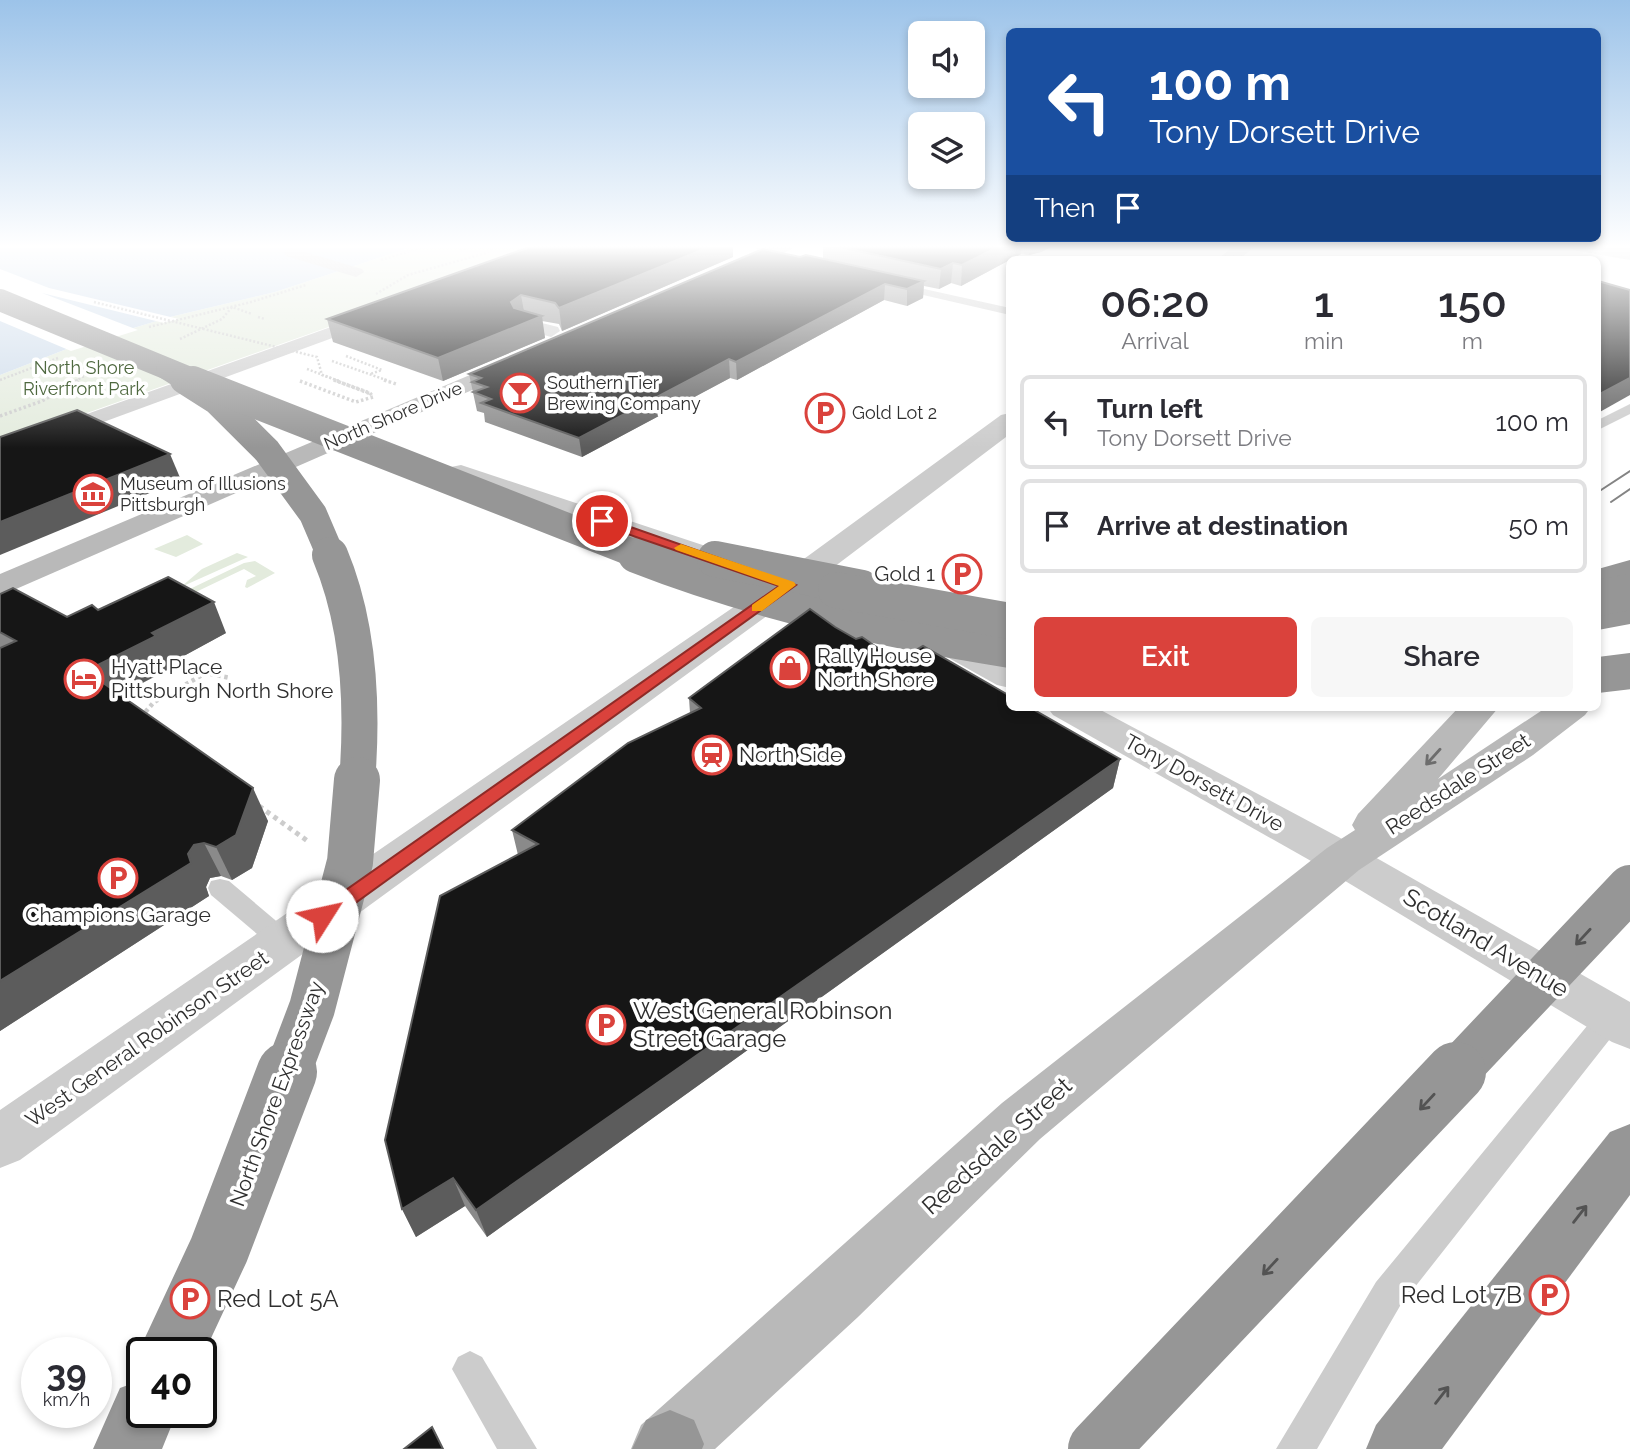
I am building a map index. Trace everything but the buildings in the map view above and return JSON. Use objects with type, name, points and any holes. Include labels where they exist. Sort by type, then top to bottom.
[{"type":"highway","points":[[31,313],[579,534],[693,575],[808,610],[934,638],[1006,649]]},
{"type":"highway","points":[[167,368],[598,533],[703,561],[844,592],[1006,620]]},
{"type":"highway","name":"North Shore Expressway","points":[[167,368],[218,401],[267,451],[313,514],[341,581],[356,666],[360,745],[350,862],[312,1008],[219,1250],[172,1353],[212,1259],[305,1012],[352,827],[355,716],[350,637],[334,568],[304,503],[257,443],[230,416],[211,398],[167,368]]},
{"type":"highway","points":[[435,474],[692,554],[845,585],[1006,608]]},
{"type":"highway","points":[[703,561],[835,586],[1006,608]]},
{"type":"highway","points":[[1601,578],[1630,570]]},
{"type":"highway","points":[[1601,597],[1630,592]]},
{"type":"highway","points":[[1601,619],[1630,614]]},
{"type":"highway","points":[[1601,674],[1630,671]]},
{"type":"highway","points":[[1098,1449],[1630,888]]},
{"type":"highway","points":[[1400,1449],[1630,1150]]},
{"type":"highway","points":[[128,1449],[138,1428]]},
{"type":"main road","name":"North Shore Drive","points":[[0,586],[552,343]]},
{"type":"main road","points":[[1601,602],[1630,578]]},
{"type":"main road","points":[[1601,686],[1630,664]]},
{"type":"main road","name":"Reedsdale Street","points":[[1343,859],[1476,711]]},
{"type":"main road","name":"Reedsdale Street","points":[[667,1447],[836,1295],[1021,1121],[1343,859],[1519,747],[1567,711]]},
{"type":"street","points":[[0,453],[383,313]]},
{"type":"street","points":[[526,324],[552,343]]},
{"type":"street","name":"West General Robinson Street","points":[[0,1142],[789,585],[1006,424]]},
{"type":"street","points":[[349,434],[937,638],[1006,675]]},
{"type":"street","name":"Tony Dorsett Drive","points":[[1073,711],[1343,859]]},
{"type":"street","name":"Scotland Avenue","points":[[1343,859],[1621,1022]]},
{"type":"lane","points":[[1601,424],[1630,408]]},
{"type":"lane","points":[[220,888],[285,943]]},
{"type":"lane","points":[[1295,1449],[1388,1294],[1621,1022]]},
{"type":"lane","points":[[470,1369],[518,1449]]},
{"type":"path","points":[[137,313],[317,357],[400,385]]},
{"type":"path","points":[[147,328],[209,313]]},
{"type":"path","points":[[248,313],[252,314]]},
{"type":"path","points":[[258,317],[265,319]]},
{"type":"path","points":[[0,380],[61,356]]},
{"type":"path","points":[[290,377],[356,402],[373,397],[370,393],[322,375],[317,357]]},
{"type":"path","points":[[303,368],[374,395]]},
{"type":"path","points":[[149,728],[138,720],[154,702],[206,673],[230,678]]},
{"type":"path","points":[[250,799],[316,847]]},
{"type":"green space","name":"North Shore Riverfront Park","points":[[188,313],[369,313],[0,444],[0,375],[77,345]]},
{"type":"green space","points":[[187,535],[203,544],[176,557],[154,549]]},
{"type":"green space","points":[[237,553],[248,557],[181,587],[202,569]]},
{"type":"green space","points":[[255,561],[275,573],[247,588],[247,580],[256,576],[244,569],[175,602],[169,599],[244,563]]},
{"type":"water","points":[[0,313],[188,313],[77,345],[0,375]]},
{"type":"pier","points":[[0,313],[93,313],[138,330],[71,351],[0,321]]},
{"type":"pier","points":[[122,313],[152,313],[179,319],[164,323]]},
{"type":"tram line","points":[[1601,490],[1630,471]]},
{"type":"tram line","points":[[1611,502],[1630,489]]},
{"type":"slow traffic","points":[[681,548],[789,585],[757,608]]},
{"type":"place","name":"Southern Tier Brewing Company","points":[[520,393]]},
{"type":"place","name":"Gold Lot 2","points":[[825,413]]},
{"type":"place","name":"Museum of Illusions Pittsburgh","points":[[93,494]]},
{"type":"place","name":"Gold 1","points":[[962,574]]},
{"type":"place","name":"Rally House North Shore","points":[[790,668]]},
{"type":"place","name":"Hyatt Place Pittsburgh North Shore","points":[[84,679]]},
{"type":"place","name":"North Side","points":[[712,755]]},
{"type":"place","name":"Champions Garage","points":[[118,878]]},
{"type":"place","name":"West General Robinson Street Garage","points":[[606,1025]]},
{"type":"place","name":"Red Lot 7B","points":[[1549,1295]]},
{"type":"place","name":"Red Lot 5A","points":[[190,1299]]},
{"type":"route","points":[[322,916],[789,585],[602,521]]}]
